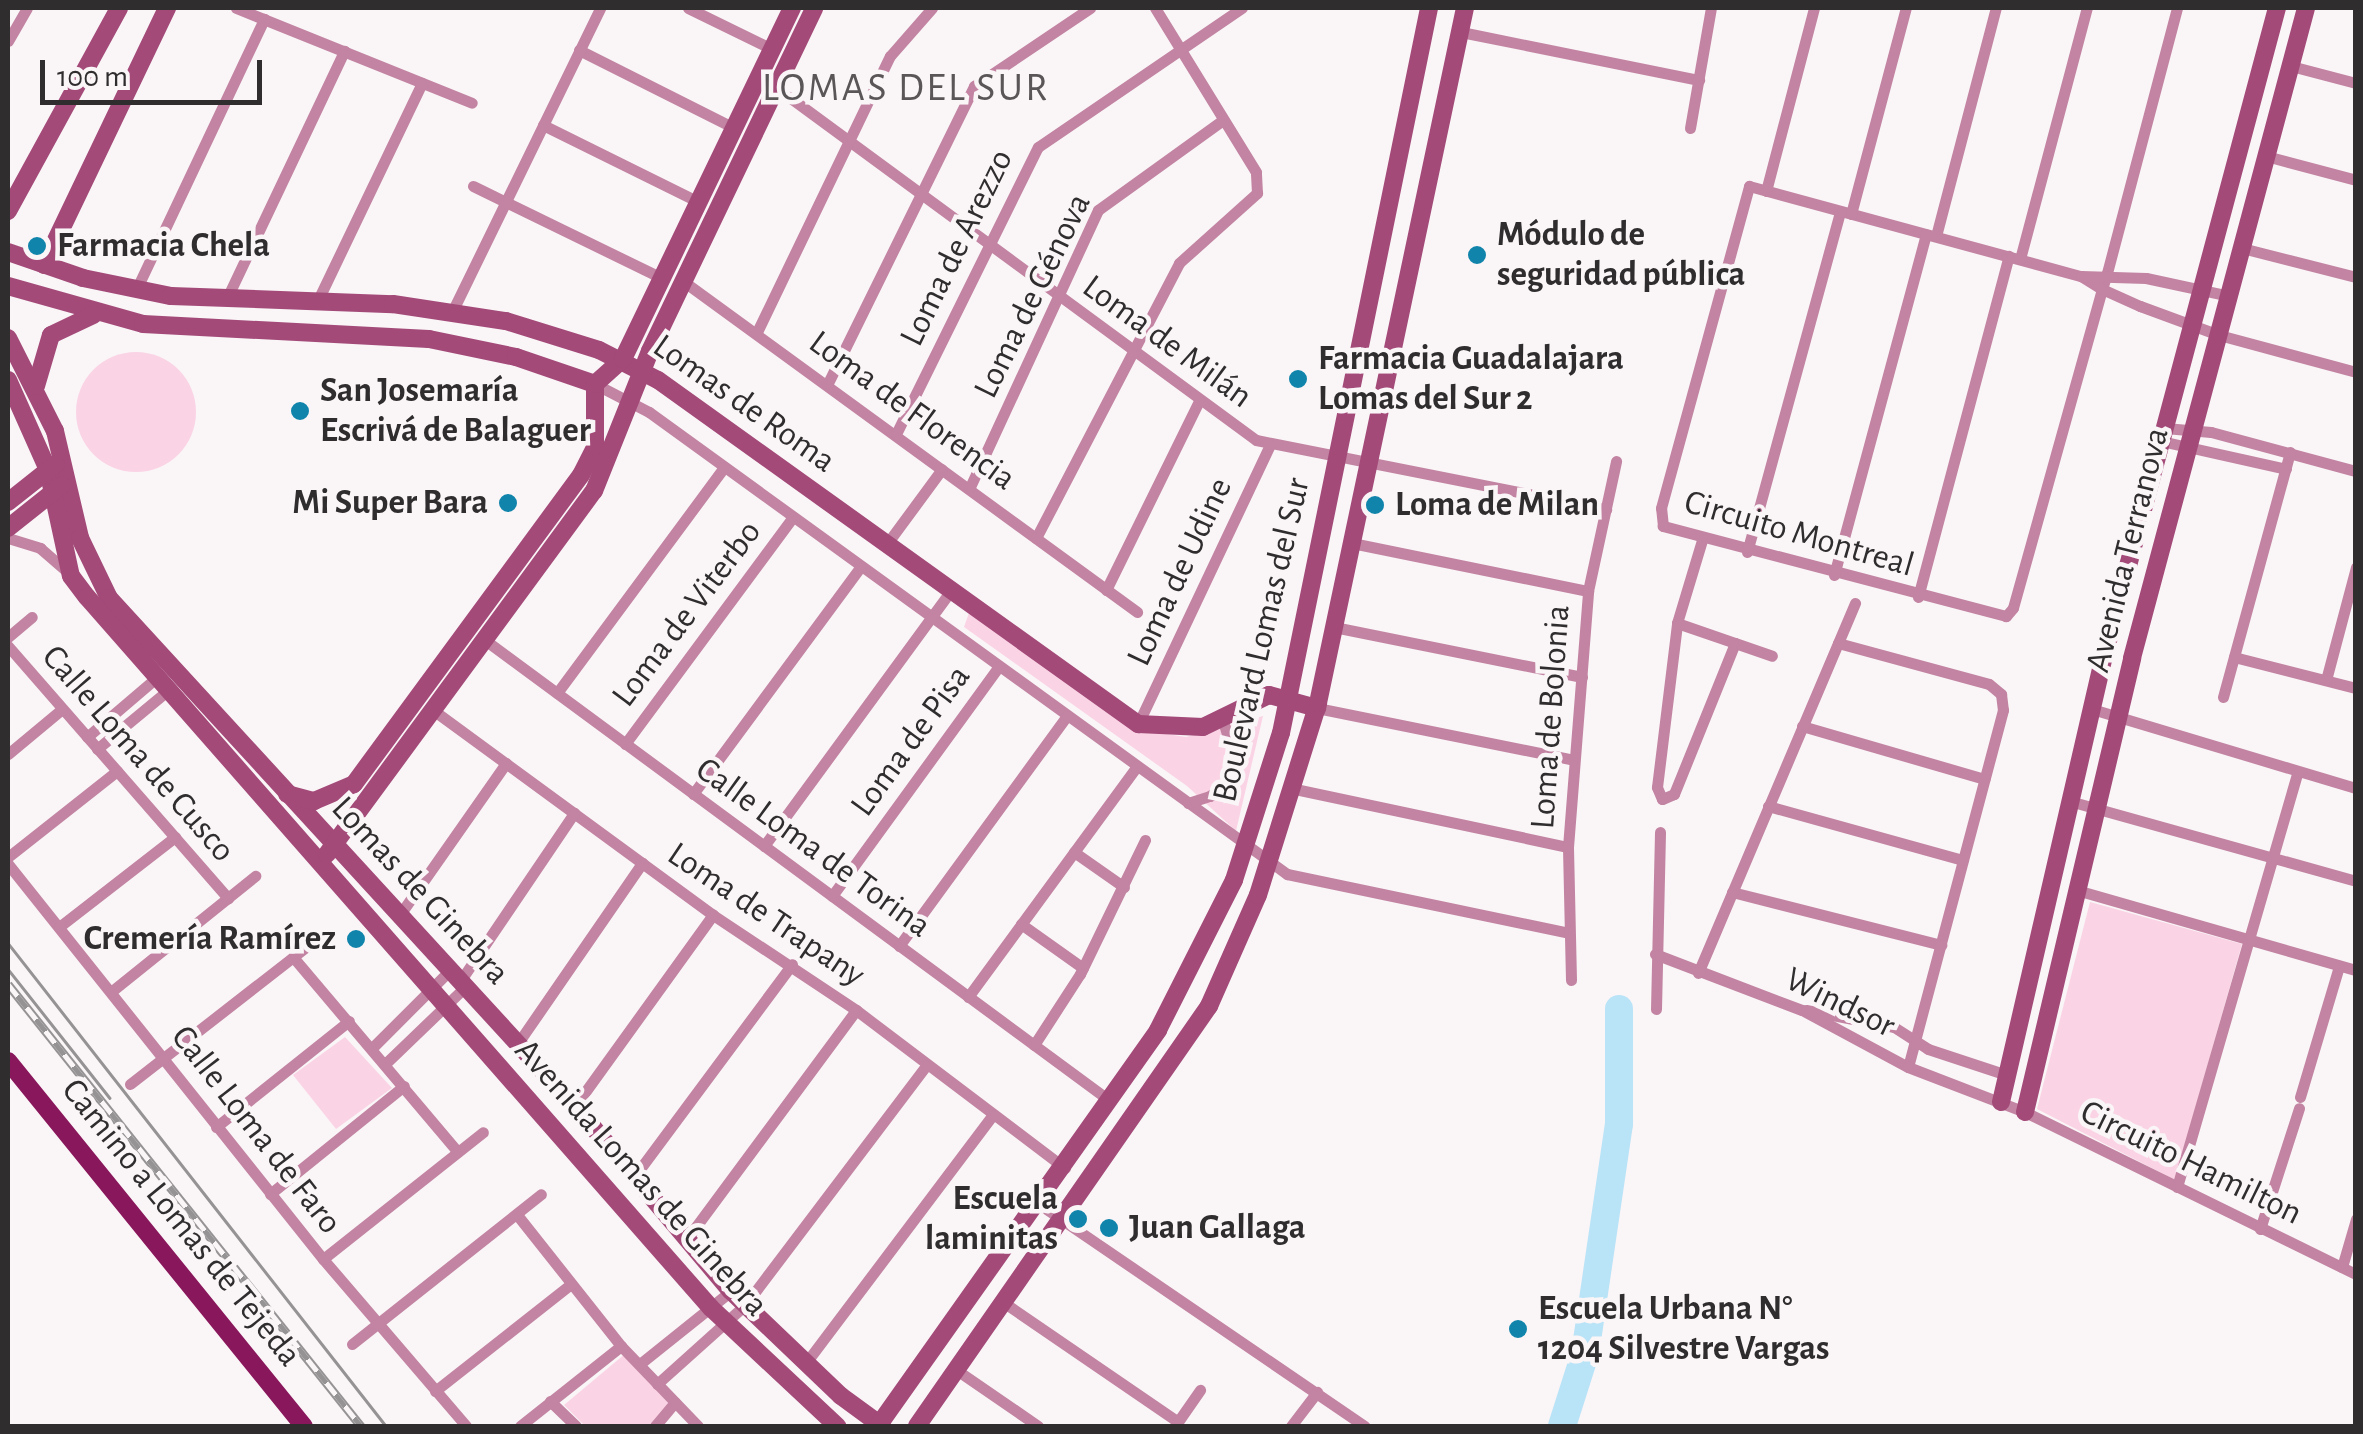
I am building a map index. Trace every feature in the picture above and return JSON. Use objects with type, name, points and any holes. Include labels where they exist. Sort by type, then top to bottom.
[{"type":"main road","name":"Camino a Lomas de Tejeda","points":[[8,1061],[304,1426]]},
{"type":"street","points":[[8,42],[26,8]]},
{"type":"street","points":[[8,210],[119,8]]},
{"type":"street","points":[[44,265],[166,8]]},
{"type":"street","points":[[236,8],[472,103]]},
{"type":"street","points":[[452,312],[600,8]]},
{"type":"street","points":[[688,8],[772,49]]},
{"type":"street","points":[[281,792],[314,801],[354,784],[582,475],[595,447],[590,404],[596,384],[624,359],[792,8]]},
{"type":"street","points":[[320,862],[594,491],[683,281],[814,8]]},
{"type":"street","points":[[758,332],[900,38],[932,8]]},
{"type":"street","points":[[828,383],[974,86],[1090,8]]},
{"type":"street","points":[[1036,538],[1130,350],[1179,262],[1257,193],[1256,172],[1154,8]]},
{"type":"street","name":"Loma de Arezzo","points":[[896,434],[1038,147],[1242,8]]},
{"type":"street","name":"Boulevard Lomas del Sur","points":[[880,1426],[1110,1101],[1211,933],[1246,846],[1288,698],[1429,8]]},
{"type":"street","name":"Boulevard Lomas del Sur","points":[[917,1426],[1003,1302],[1065,1222],[1209,1006],[1269,862],[1295,790],[1317,708],[1465,8]]},
{"type":"street","points":[[1690,128],[1711,8]]},
{"type":"street","points":[[1814,8],[1766,190],[2082,276],[2102,289],[2219,335],[2356,372]]},
{"type":"street","points":[[1748,552],[1906,8]]},
{"type":"street","points":[[1834,574],[1996,8]]},
{"type":"street","points":[[1918,597],[2087,8]]},
{"type":"street","name":"Circuito Montreal","points":[[1766,190],[1749,186],[1661,508],[1663,526],[1702,540],[1996,618],[2013,608],[2178,8]]},
{"type":"street","name":"Avenida Terranova","points":[[2001,1102],[2092,709],[2277,8]]},
{"type":"street","name":"Avenida Terranova","points":[[2025,1112],[2190,437],[2306,8]]},
{"type":"street","points":[[136,290],[264,19]]},
{"type":"street","points":[[1460,32],[1699,80]]},
{"type":"street","points":[[579,50],[734,128]]},
{"type":"street","points":[[226,300],[344,51]]},
{"type":"street","points":[[2291,66],[2356,82]]},
{"type":"street","name":"Loma de Milán","points":[[757,80],[849,141],[1198,402],[1270,444],[1606,509]]},
{"type":"street","points":[[317,302],[422,83]]},
{"type":"street","name":"Loma de Génova","points":[[970,487],[1106,200],[1222,120]]},
{"type":"street","points":[[543,125],[699,202]]},
{"type":"street","points":[[2266,156],[2356,180]]},
{"type":"street","points":[[473,186],[662,278]]},
{"type":"street","points":[[2242,248],[2356,278]]},
{"type":"street","name":"Lomas de Roma","points":[[9,258],[136,290],[226,300],[452,312],[553,334],[624,359],[1138,724]]},
{"type":"street","points":[[2082,276],[2107,273],[2229,296]]},
{"type":"street","name":"Loma de Florencia","points":[[683,281],[828,383],[1137,612]]},
{"type":"street","name":"Lomas de Roma","points":[[8,286],[93,314],[208,330],[429,339],[516,357],[596,384],[630,402],[724,466],[1287,874],[1569,934]]},
{"type":"street","points":[[36,386],[51,335],[93,314]]},
{"type":"street","name":"Lomas de Ginebra","points":[[8,338],[36,386],[64,457],[62,486],[80,538],[109,598],[281,792],[401,912],[575,1106],[738,1298],[805,1364],[880,1426]]},
{"type":"street","name":"Avenida Lomas de Ginebra","points":[[8,380],[48,470],[62,486],[71,576],[711,1308],[837,1426]]},
{"type":"street","points":[[1106,590],[1198,402]]},
{"type":"street","points":[[2163,434],[2290,452],[2356,470]]},
{"type":"street","points":[[2190,437],[2286,469]]},
{"type":"street","name":"Loma de Udine","points":[[1138,724],[1270,444]]},
{"type":"street","points":[[2223,697],[2290,452]]},
{"type":"street","points":[[8,502],[64,457]]},
{"type":"street","name":"Loma de Bolonia","points":[[1571,980],[1568,847],[1588,591],[1616,461]]},
{"type":"street","points":[[557,693],[724,466]]},
{"type":"street","points":[[886,546],[942,468]]},
{"type":"street","points":[[8,528],[62,486]]},
{"type":"street","name":"Loma de Viterbo","points":[[625,744],[793,517]]},
{"type":"street","points":[[8,538],[40,548],[71,576]]},
{"type":"street","points":[[1702,540],[1677,623],[1657,787],[1662,799],[1674,794],[1735,643]]},
{"type":"street","points":[[1352,543],[1588,591]]},
{"type":"street","points":[[693,794],[861,566]]},
{"type":"street","points":[[2326,680],[2356,567]]},
{"type":"street","points":[[764,846],[950,592]]},
{"type":"street","points":[[1698,973],[1854,604]]},
{"type":"street","points":[[8,637],[32,617]]},
{"type":"street","points":[[1677,623],[1772,656]]},
{"type":"street","points":[[1334,627],[1582,677]]},
{"type":"street","name":"Calle Loma de Torina","points":[[485,640],[1110,1101]]},
{"type":"street","points":[[1838,643],[1990,684],[2001,694],[1984,779],[1908,1067]]},
{"type":"street","name":"Calle Loma de Cusco","points":[[8,646],[228,898]]},
{"type":"street","points":[[2234,656],[2356,688]]},
{"type":"street","name":"Loma de Pisa","points":[[832,896],[999,666]]},
{"type":"street","points":[[87,737],[162,684]]},
{"type":"street","points":[[98,749],[162,684]]},
{"type":"street","points":[[1138,724],[1203,727],[1269,696],[1574,760]]},
{"type":"street","points":[[8,754],[62,709]]},
{"type":"street","points":[[2092,709],[2356,788]]},
{"type":"street","name":"Loma de Trapany","points":[[433,710],[713,915],[856,1010],[1065,1168]]},
{"type":"street","points":[[899,946],[1067,716]]},
{"type":"street","points":[[1188,803],[1210,796],[1226,781],[1234,757],[1223,720]]},
{"type":"street","points":[[1802,726],[1984,779]]},
{"type":"street","points":[[401,912],[506,763]]},
{"type":"street","points":[[968,997],[1137,766]]},
{"type":"street","points":[[8,861],[117,771]]},
{"type":"street","points":[[2176,1188],[2298,772]]},
{"type":"street","points":[[1295,790],[1568,847]]},
{"type":"street","points":[[2073,802],[2356,880]]},
{"type":"street","points":[[1768,806],[1963,860]]},
{"type":"street","points":[[385,1064],[444,1006],[459,978],[574,813]]},
{"type":"street","points":[[1656,1009],[1660,832]]},
{"type":"street","points":[[59,927],[175,837]]},
{"type":"street","points":[[1034,1045],[1083,968],[1145,840]]},
{"type":"street","points":[[1074,852],[1124,888]]},
{"type":"street","name":"Calle Loma de Faro","points":[[8,861],[270,1194],[466,1426]]},
{"type":"street","points":[[518,1044],[642,863]]},
{"type":"street","points":[[112,991],[256,876]]},
{"type":"street","points":[[2080,891],[2356,970]]},
{"type":"street","points":[[1732,892],[1940,945]]},
{"type":"street","points":[[575,1106],[713,915]]},
{"type":"street","points":[[1021,924],[1083,968]]},
{"type":"street","points":[[130,1084],[314,940]]},
{"type":"street","name":"Windsor","points":[[1655,954],[1802,1010],[1908,1067],[2001,1102]]},
{"type":"street","points":[[293,957],[458,1152]]},
{"type":"street","points":[[634,1177],[792,964]]},
{"type":"street","points":[[2260,1229],[2339,966]]},
{"type":"street","points":[[372,1048],[431,990],[459,978]]},
{"type":"street","points":[[686,1240],[856,1010]]},
{"type":"street","points":[[1802,1010],[1894,1027],[2007,1075]]},
{"type":"street","points":[[216,1127],[349,1021]]},
{"type":"street","points":[[657,1384],[726,1324],[738,1298],[926,1066]]},
{"type":"street","points":[[270,1194],[404,1086]]},
{"type":"street","name":"Circuito Hamilton","points":[[2001,1102],[2356,1274]]},
{"type":"street","points":[[805,1364],[992,1116]]},
{"type":"street","points":[[323,1259],[483,1132]]},
{"type":"street","points":[[352,1344],[541,1194]]},
{"type":"street","points":[[1039,1204],[1365,1426]]},
{"type":"street","points":[[518,1216],[621,1346],[698,1426]]},
{"type":"street","points":[[2342,1267],[2356,1219]]},
{"type":"street","points":[[435,1391],[571,1284]]},
{"type":"street","points":[[640,1363],[711,1308],[738,1298]]},
{"type":"street","points":[[1003,1302],[1177,1424],[1200,1390]]},
{"type":"street","points":[[520,1426],[621,1346]]},
{"type":"street","points":[[958,1371],[1038,1426]]},
{"type":"street","points":[[1291,1426],[1316,1392]]},
{"type":"street","points":[[550,1401],[576,1426]]},
{"type":"street","points":[[656,1426],[675,1402]]},
{"type":"shaded area","points":[[136,352],[159,357],[178,370],[191,389],[196,412],[191,435],[178,454],[159,467],[136,472],[113,467],[94,454],[81,435],[76,412],[81,389],[94,370],[113,357]]},
{"type":"shaded area","points":[[970,610],[1136,729],[1186,737],[1263,716],[1236,831],[1187,786],[964,627]]},
{"type":"shaded area","points":[[2090,902],[2242,944],[2175,1180],[2037,1109]]},
{"type":"shaded area","points":[[345,1037],[392,1088],[336,1129],[293,1075]]},
{"type":"shaded area","points":[[626,1353],[671,1404],[652,1426],[585,1426],[564,1405]]},
{"type":"waterway","points":[[1562,1426],[1585,1354],[1619,1124],[1619,1009]]},
{"type":"tram line","points":[[8,943],[386,1426]]},
{"type":"tram line","points":[[8,969],[110,1098]]},
{"type":"railway","points":[[8,984],[361,1426]]},
{"type":"place","name":"Farmacia Chela","points":[[37,246]]},
{"type":"place","name":"Módulo de seguridad pública","points":[[1477,255]]},
{"type":"place","name":"Farmacia Guadalajara Lomas del Sur 2","points":[[1298,379]]},
{"type":"place","name":"San Josemaría Escrivá de Balaguer","points":[[300,411]]},
{"type":"place","name":"Mi Super Bara","points":[[508,503]]},
{"type":"place","name":"Loma de Milan","points":[[1375,505]]},
{"type":"place","name":"Cremería Ramírez","points":[[356,939]]},
{"type":"place","name":"Escuela laminitas","points":[[1078,1219]]},
{"type":"place","name":"Juan Gallaga","points":[[1109,1228]]},
{"type":"place","name":"Escuela Urbana N° 1204 Silvestre Vargas","points":[[1518,1329]]},
{"type":"district","name":"LOMAS DEL SUR","points":[[906,88]]}]
